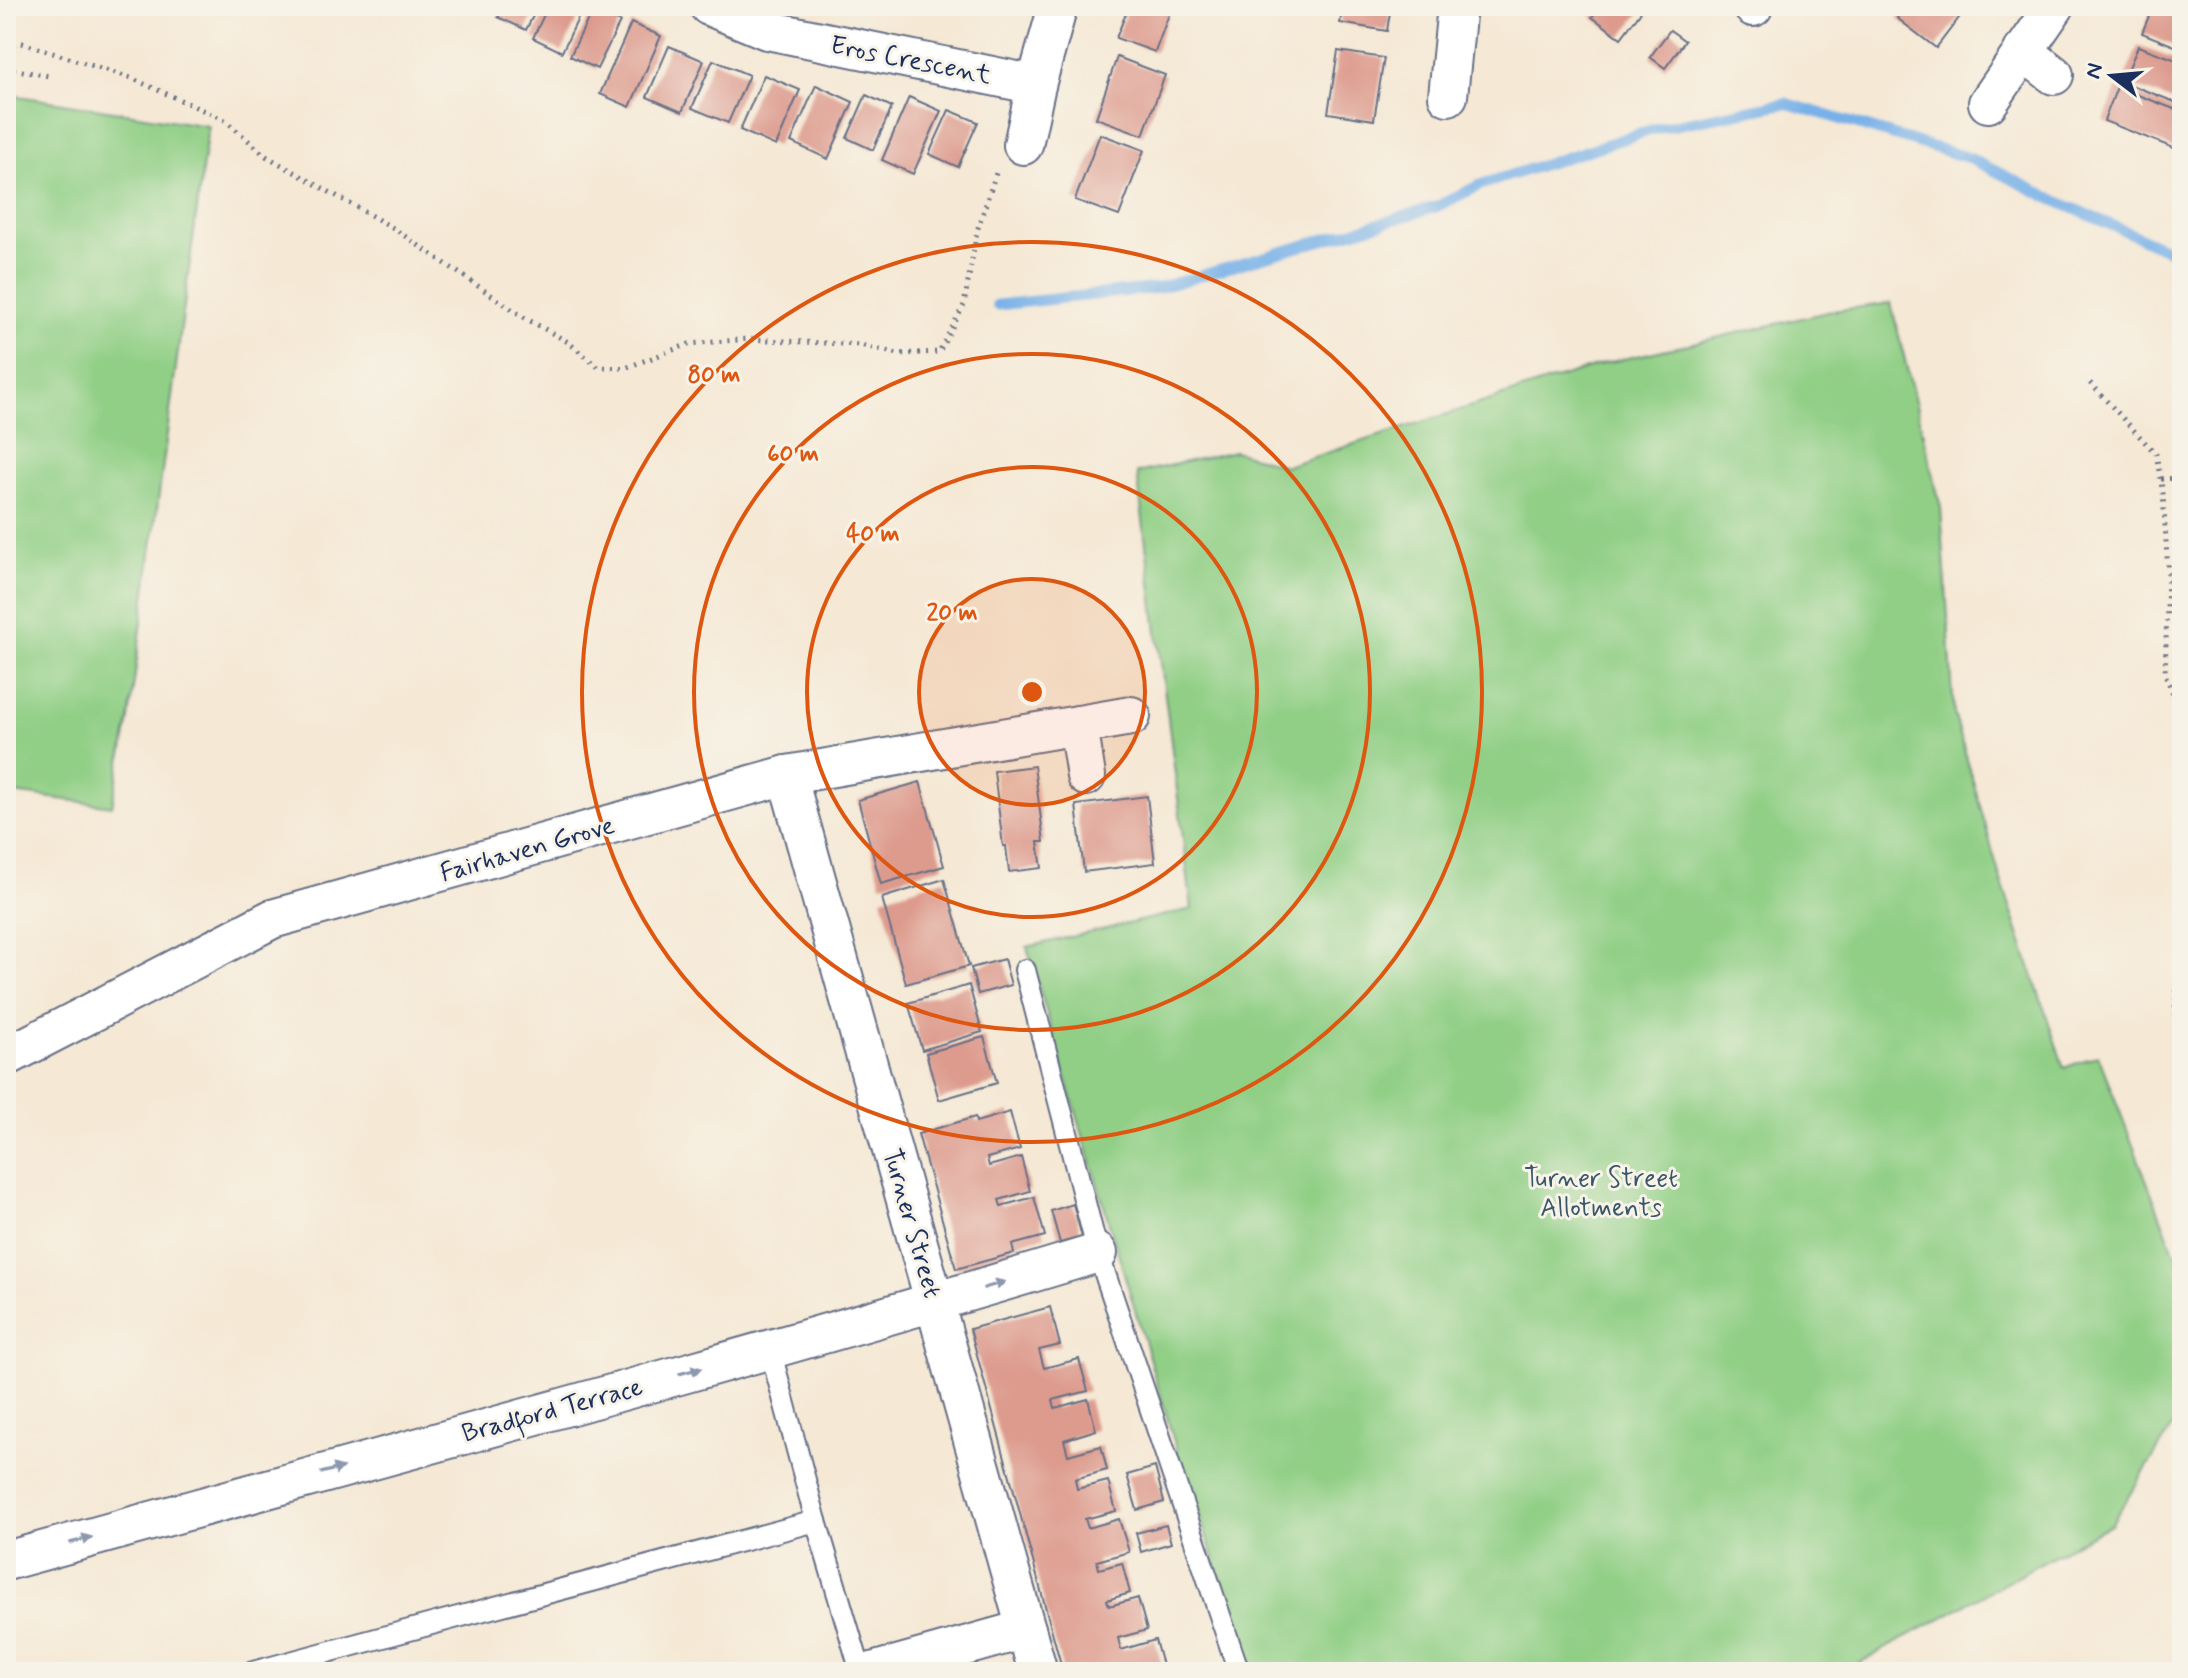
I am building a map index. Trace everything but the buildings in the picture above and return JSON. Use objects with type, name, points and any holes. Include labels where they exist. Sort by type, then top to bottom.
[{"type":"street","name":"Eros Crescent","points":[[709,6],[767,30],[1036,85]]},
{"type":"street","points":[[1023,145],[1058,6]]},
{"type":"street","points":[[1448,96],[1457,6]]},
{"type":"street","points":[[1988,103],[2055,6]]},
{"type":"street","points":[[2023,51],[2054,75]]},
{"type":"street","name":"Fairhaven Grove","points":[[6,1057],[272,919],[787,775],[1131,716]]},
{"type":"street","points":[[1078,725],[1086,776]]},
{"type":"street","name":"Turner Street","points":[[787,775],[1038,1672]]},
{"type":"street","name":"Bradford Terrace","points":[[6,1561],[935,1303],[1098,1253]]},
{"type":"street","points":[[872,1672],[1026,1629]]},
{"type":"lane","points":[[1025,970],[1098,1253],[1239,1672]]},
{"type":"lane","points":[[770,1349],[861,1672]]},
{"type":"lane","points":[[253,1672],[816,1521]]},
{"type":"path","points":[[6,42],[22,43],[131,78],[225,120],[266,156],[393,228],[525,318],[568,342],[598,367],[625,368],[689,344],[749,339],[860,345],[898,354],[939,352],[964,305],[977,231],[998,167],[1023,145]]},
{"type":"path","points":[[6,68],[49,76]]},
{"type":"path","points":[[2090,383],[2156,454],[2161,479],[2168,582],[2165,674],[2182,716]]},
{"type":"path","points":[[2161,479],[2182,478]]},
{"type":"path","points":[[2168,582],[2182,581]]},
{"type":"path","points":[[2182,902],[2175,1012],[2182,1056]]},
{"type":"green space","points":[[6,94],[208,126],[129,719],[112,806],[6,792]]},
{"type":"green space","name":"Turner Street Allotments","points":[[1891,303],[1941,508],[1954,713],[1999,874],[2064,1068],[2098,1055],[2182,1272],[2182,1412],[2111,1524],[1843,1672],[1254,1672],[1179,1458],[1027,947],[1192,909],[1137,473],[1234,451],[1286,466],[1602,364],[1832,311]]},
{"type":"waterway","points":[[997,305],[1158,288],[1436,207],[1480,185],[1654,129],[1786,103],[1969,158],[2052,199],[2182,256]]}]
